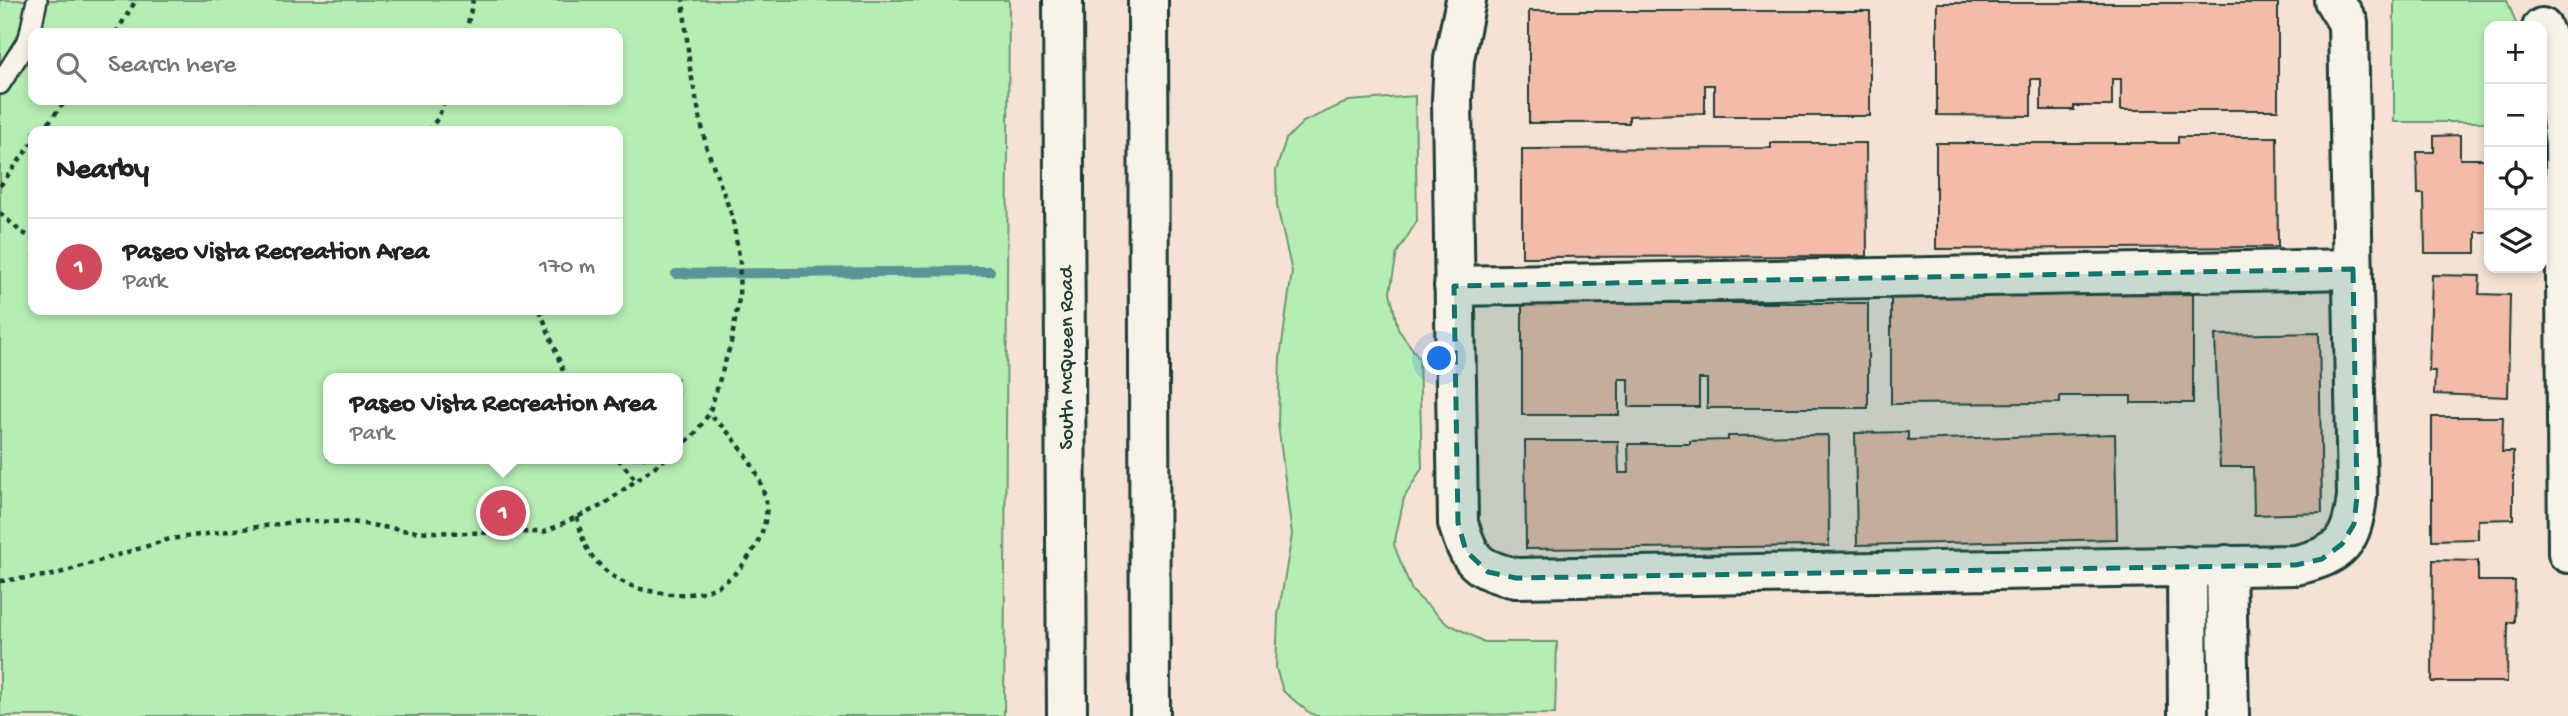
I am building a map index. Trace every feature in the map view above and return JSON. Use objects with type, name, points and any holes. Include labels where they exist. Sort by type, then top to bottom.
[{"type":"street","name":"South McQueen Road","points":[[1063,0],[1067,716]]},
{"type":"street","points":[[1149,0],[1150,716]]},
{"type":"street","points":[[1466,0],[1454,59],[1452,100],[1458,523],[1466,551],[1488,572],[1516,578],[2296,565],[2322,559],[2342,544],[2354,524],[2357,496],[2347,23],[2334,0]]},
{"type":"street","points":[[2531,0],[2539,21]]},
{"type":"street","points":[[2547,41],[2555,60],[2565,144],[2568,553]]},
{"type":"street","points":[[1454,286],[2353,269]]},
{"type":"street","points":[[2187,566],[2188,711],[2229,711],[2226,565]]},
{"type":"lane","points":[[31,28],[37,0]]},
{"type":"lane","points":[[0,84],[28,40]]},
{"type":"path","points":[[119,28],[136,0]]},
{"type":"path","points":[[467,28],[473,0]]},
{"type":"path","points":[[683,0],[690,69],[706,146],[732,216],[740,261],[739,299],[731,342],[709,414],[693,436],[683,444]]},
{"type":"path","points":[[46,126],[62,105]]},
{"type":"path","points":[[432,126],[443,105]]},
{"type":"path","points":[[0,186],[28,149]]},
{"type":"path","points":[[0,213],[28,236]]},
{"type":"path","points":[[542,315],[564,373]]},
{"type":"path","points":[[577,517],[588,551],[607,572],[637,589],[665,594],[690,594],[710,590],[731,578],[751,556],[762,533],[766,499],[753,467],[731,433],[709,414]]},
{"type":"path","points":[[622,464],[637,481]]},
{"type":"path","points":[[0,581],[53,575],[170,539],[301,521],[352,522],[408,531],[495,534],[544,532],[603,505],[659,464]]},
{"type":"highlighted area","points":[[2353,269],[2357,496],[2354,524],[2342,544],[2322,559],[2296,565],[1516,578],[1488,572],[1466,551],[1458,523],[1454,286]]},
{"type":"green space","points":[[0,0],[1009,0],[1004,716],[0,716]]},
{"type":"green space","points":[[2394,0],[2507,0],[2515,21],[2484,21],[2484,122],[2394,122]]},
{"type":"green space","points":[[1415,96],[1417,221],[1397,253],[1390,292],[1398,329],[1419,358],[1422,468],[1404,498],[1394,545],[1412,591],[1445,622],[1484,642],[1557,642],[1555,714],[1316,716],[1283,691],[1276,668],[1278,616],[1292,535],[1278,423],[1280,358],[1292,272],[1277,206],[1276,171],[1286,139],[1303,122],[1349,101]]},
{"type":"building","points":[[1937,3],[2278,3],[2278,110],[2121,110],[2121,79],[2112,79],[2112,106],[2074,106],[2074,110],[2041,110],[2041,79],[2031,79],[2031,116],[1937,115]]},
{"type":"building","points":[[1529,11],[1870,11],[1870,116],[1714,116],[1714,85],[1705,85],[1705,113],[1629,116],[1629,123],[1529,123]]},
{"type":"building","points":[[2460,135],[2460,159],[2484,159],[2484,232],[2476,232],[2476,253],[2425,253],[2424,194],[2418,194],[2417,152],[2434,152],[2434,136]]},
{"type":"building","points":[[2178,137],[2277,137],[2278,247],[1936,249],[1936,143],[2178,143]]},
{"type":"building","points":[[1771,143],[1866,143],[1867,256],[1522,257],[1522,149],[1771,148]]},
{"type":"building","points":[[2432,275],[2480,276],[2479,294],[2510,295],[2508,397],[2434,394],[2435,371],[2429,371]]},
{"type":"building","points":[[2193,294],[2193,403],[2131,403],[2131,396],[2060,396],[2060,403],[1891,404],[1891,295]]},
{"type":"building","points":[[1522,303],[1868,303],[1868,408],[1707,408],[1707,379],[1699,379],[1699,407],[1629,407],[1629,379],[1619,379],[1619,415],[1522,415]]},
{"type":"building","points":[[2319,333],[2322,513],[2254,515],[2253,467],[2220,467],[2215,335]]},
{"type":"building","points":[[2432,417],[2503,417],[2502,452],[2513,452],[2513,519],[2478,520],[2478,539],[2432,540]]},
{"type":"building","points":[[1908,432],[1908,440],[2115,434],[2117,539],[1857,545],[1855,433]]},
{"type":"building","points":[[1828,435],[1829,546],[1526,549],[1525,441],[1618,441],[1619,473],[1629,473],[1628,444],[1690,444],[1690,441],[1728,440],[1728,436]]},
{"type":"building","points":[[2433,560],[2478,561],[2478,581],[2515,581],[2514,622],[2508,622],[2507,682],[2432,682]]},
{"type":"waterway","points":[[676,274],[990,271]]},
{"type":"place","name":"Paseo Vista Recreation Area","points":[[503,513]]}]
